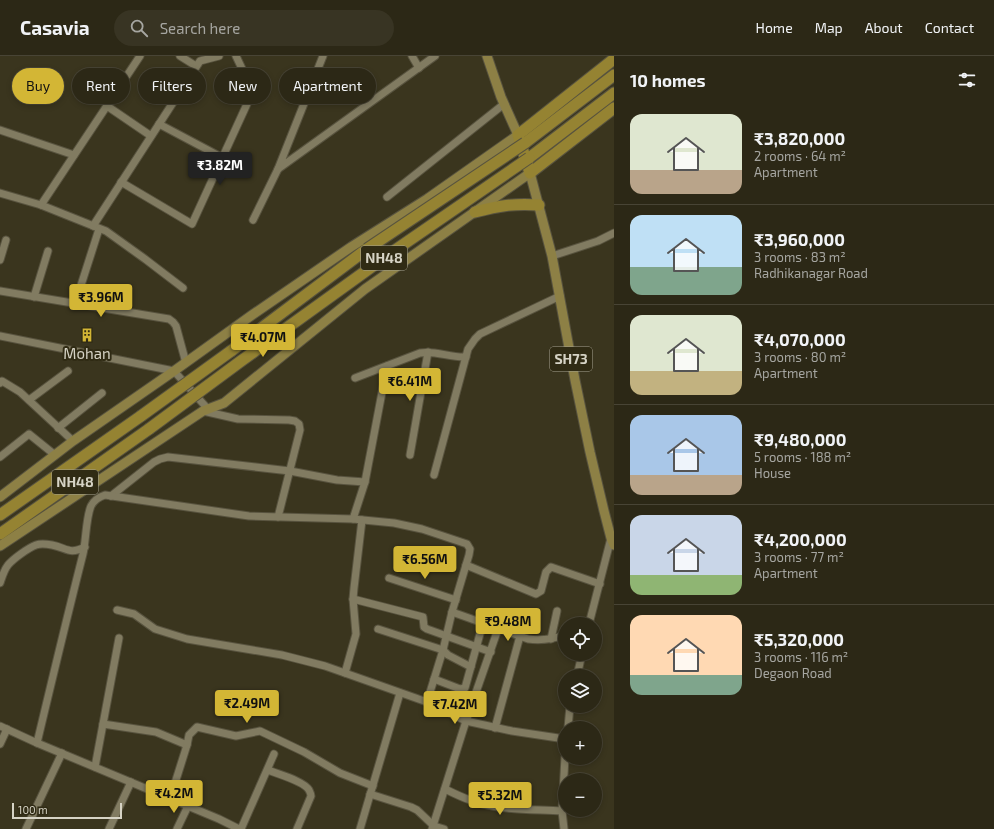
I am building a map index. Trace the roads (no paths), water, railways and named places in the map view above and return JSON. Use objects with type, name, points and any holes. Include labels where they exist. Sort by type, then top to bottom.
[{"type":"highway","points":[[518,135],[614,59]]},
{"type":"highway","name":"NH48","points":[[0,515],[148,411],[367,249],[525,143],[614,75]]},
{"type":"highway","name":"NH48","points":[[0,534],[150,429],[388,255],[529,158],[614,93]]},
{"type":"highway","points":[[530,173],[614,108]]},
{"type":"highway","name":"SH73","points":[[518,135],[530,173]]},
{"type":"highway","points":[[475,212],[505,204],[526,204],[539,206]]},
{"type":"main road","name":"SH73","points":[[487,56],[504,104],[518,135]]},
{"type":"main road","points":[[0,497],[73,441],[186,363],[252,315],[351,247],[427,199],[518,135]]},
{"type":"main road","name":"SH73","points":[[530,173],[552,256],[590,452],[612,542]]},
{"type":"main road","points":[[0,546],[205,410],[224,402],[365,290],[530,173]]},
{"type":"street","points":[[41,205],[140,56]]},
{"type":"street","points":[[180,56],[196,66]]},
{"type":"street","points":[[74,304],[96,228],[121,182],[196,66],[200,61],[220,56]]},
{"type":"street","points":[[121,182],[192,224],[247,104],[250,88],[236,56]]},
{"type":"street","points":[[253,220],[278,169],[324,56]]},
{"type":"street","points":[[412,56],[419,68]]},
{"type":"street","points":[[278,169],[435,56]]},
{"type":"street","points":[[387,197],[504,104]]},
{"type":"street","points":[[107,106],[151,136]]},
{"type":"street","points":[[159,124],[223,158]]},
{"type":"street","points":[[0,130],[74,155]]},
{"type":"street","points":[[0,193],[41,205],[106,231],[145,258],[183,288]]},
{"type":"street","points":[[552,256],[598,242],[614,233]]},
{"type":"street","points":[[0,260],[6,240]]},
{"type":"street","points":[[34,297],[48,251]]},
{"type":"street","points":[[0,291],[169,319],[176,326],[186,363]]},
{"type":"street","points":[[434,475],[468,349],[475,339],[480,334],[560,296]]},
{"type":"street","points":[[0,336],[174,371],[205,410],[238,419],[253,420],[270,418],[295,421],[299,424],[300,430],[278,517]]},
{"type":"street","points":[[355,378],[420,353],[428,352],[456,357],[466,357]]},
{"type":"street","points":[[410,455],[428,352]]},
{"type":"street","points":[[353,519],[366,482],[387,366]]},
{"type":"street","points":[[29,400],[68,371]]},
{"type":"street","points":[[0,383],[2,381],[20,392],[73,441]]},
{"type":"street","points":[[58,428],[102,393]]},
{"type":"street","points":[[0,457],[29,434],[55,455]]},
{"type":"street","points":[[111,496],[154,462],[160,459],[168,458],[290,471],[337,480],[366,482]]},
{"type":"street","points":[[37,743],[85,547],[91,506],[100,496],[111,496],[249,516],[353,519],[401,525],[422,529],[467,544],[470,549],[466,565],[427,702]]},
{"type":"street","points":[[345,673],[356,634],[353,600],[362,520]]},
{"type":"street","points":[[591,617],[612,542]]},
{"type":"street","points":[[0,582],[2,570],[12,561],[36,545],[53,545],[71,551],[76,551],[85,547]]},
{"type":"street","points":[[466,565],[536,594],[541,591],[546,572],[551,567],[600,584]]},
{"type":"street","points":[[389,578],[456,600]]},
{"type":"street","points":[[353,600],[423,618],[424,627],[427,629],[491,652]]},
{"type":"street","points":[[117,610],[134,614],[155,629],[187,639],[296,658],[345,673],[427,702],[466,722],[558,738]]},
{"type":"street","points":[[452,612],[520,636],[537,640],[558,637]]},
{"type":"street","points":[[551,639],[557,612]]},
{"type":"street","points":[[434,679],[460,689],[465,688],[483,623]]},
{"type":"street","points":[[378,629],[443,650],[448,655],[471,667]]},
{"type":"street","points":[[433,827],[466,722],[498,629]]},
{"type":"street","points":[[495,728],[520,636]]},
{"type":"street","points":[[95,767],[119,638]]},
{"type":"street","points":[[360,829],[400,693]]},
{"type":"street","points":[[103,724],[156,732],[187,745]]},
{"type":"street","points":[[0,726],[62,754],[170,798],[240,829],[274,754]]},
{"type":"street","points":[[170,798],[189,735],[197,727],[236,736],[260,731],[304,752],[340,773],[372,786]]},
{"type":"street","points":[[0,744],[7,729]]},
{"type":"street","points":[[26,829],[62,754]]},
{"type":"street","points":[[268,770],[298,782],[306,786],[310,791],[311,796],[297,829]]},
{"type":"street","points":[[109,829],[131,782]]},
{"type":"street","points":[[445,789],[470,800],[489,805],[518,810],[537,809],[558,811]]},
{"type":"street","points":[[370,794],[411,807],[417,810],[433,827],[444,829]]},
{"type":"street","points":[[178,829],[188,806]]},
{"type":"street","points":[[563,817],[564,829]]},
{"type":"place","name":"Mohan","points":[[87,335]]}]
